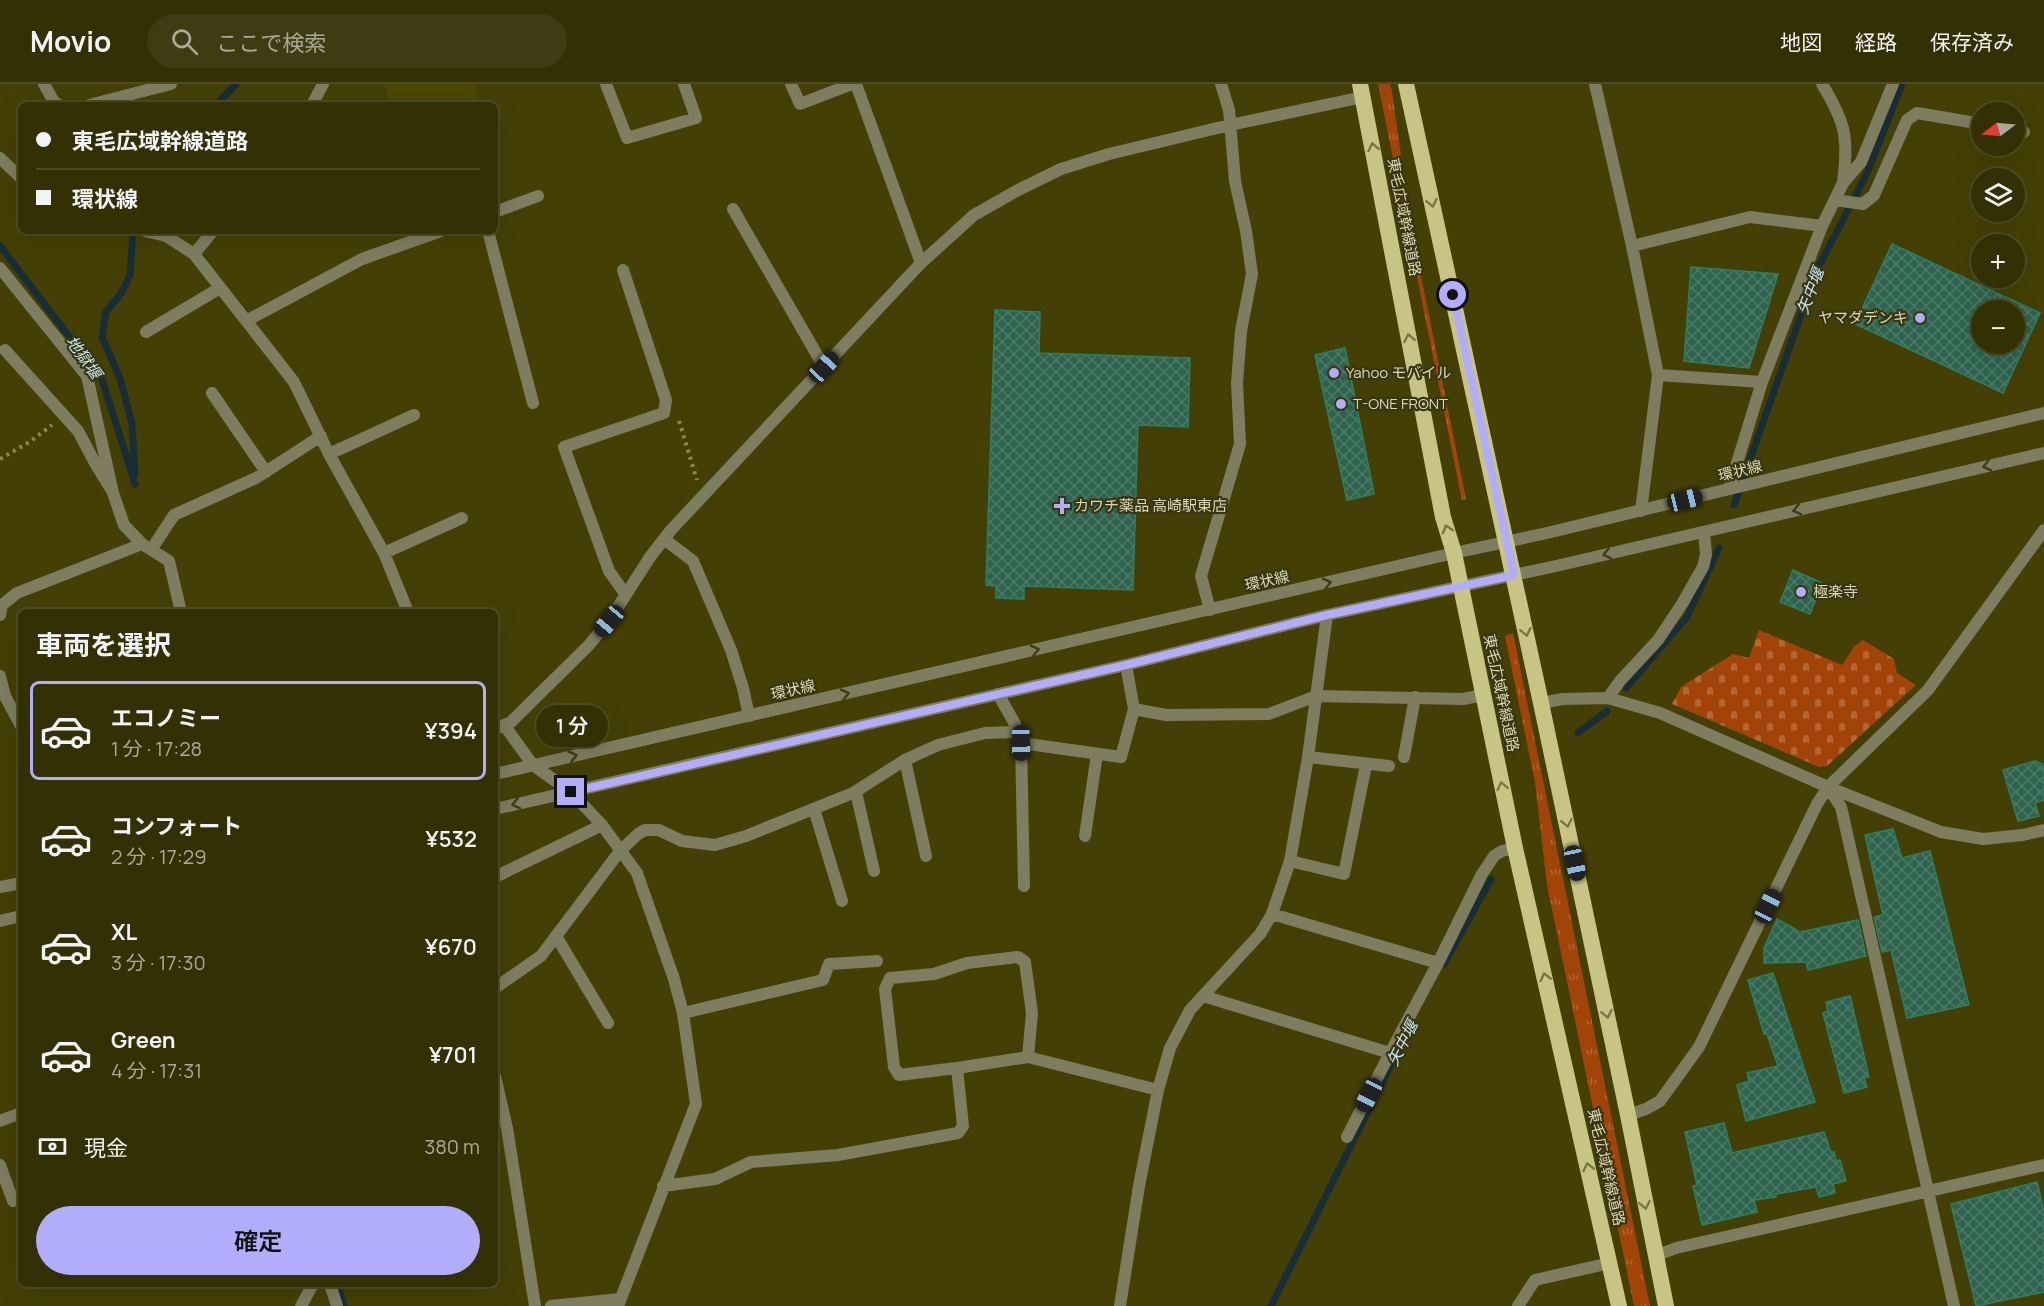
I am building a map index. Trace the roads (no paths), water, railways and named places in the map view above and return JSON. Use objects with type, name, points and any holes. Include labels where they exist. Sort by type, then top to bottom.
[{"type":"highway","name":"東毛広域幹線道路","points":[[1406,84],[1514,575],[1628,1115],[1665,1306]]},
{"type":"highway","name":"東毛広域幹線道路","points":[[1362,91],[1443,517],[1454,553],[1515,848],[1619,1306]]},
{"type":"street","points":[[44,84],[54,102]]},
{"type":"street","points":[[101,102],[171,84]]},
{"type":"street","points":[[314,102],[323,84]]},
{"type":"street","points":[[606,84],[627,138],[696,118],[684,84]]},
{"type":"street","points":[[791,84],[800,104],[854,84],[921,263]]},
{"type":"street","points":[[1210,610],[1201,576],[1240,444],[1236,382],[1241,331],[1252,274],[1246,231],[1234,181],[1228,110],[1221,84]]},
{"type":"street","points":[[1596,84],[1658,375],[1641,511]]},
{"type":"street","points":[[1729,489],[1762,382],[1822,226],[1838,201],[1843,183],[1847,153],[1842,123],[1822,84]]},
{"type":"street","points":[[1843,183],[1861,162],[1893,84]]},
{"type":"street","points":[[550,1306],[619,1302],[696,1104],[683,1012],[674,979],[637,873],[602,825],[571,792],[533,765],[499,727],[511,722],[588,646],[609,621],[664,539],[921,263],[974,215],[1061,169],[1119,152],[1362,91]]},
{"type":"street","points":[[1838,201],[1863,204],[1874,195],[1907,120],[1917,113],[1971,122]]},
{"type":"street","points":[[0,159],[18,175]]},
{"type":"street","points":[[498,211],[538,196]]},
{"type":"street","points":[[734,209],[824,367]]},
{"type":"street","points":[[1632,246],[1750,217],[1822,226]]},
{"type":"street","points":[[158,234],[166,236],[194,254],[294,382],[329,454],[384,553],[407,609]]},
{"type":"street","points":[[194,254],[211,234]]},
{"type":"street","points":[[246,321],[362,259],[433,234]]},
{"type":"street","points":[[489,234],[533,403]]},
{"type":"street","points":[[0,268],[87,376],[113,493],[124,525],[147,547],[169,561],[181,609]]},
{"type":"street","points":[[623,270],[666,400],[664,413],[564,447],[609,572],[626,595]]},
{"type":"street","points":[[146,332],[220,288]]},
{"type":"street","points":[[5,350],[78,430],[113,493]]},
{"type":"street","points":[[1658,375],[1762,382]]},
{"type":"street","points":[[212,393],[266,472]]},
{"type":"street","name":"環状線","points":[[498,773],[1454,553],[1507,543],[2044,413]]},
{"type":"street","points":[[329,454],[414,415]]},
{"type":"street","points":[[0,615],[2,605],[17,593],[147,547],[174,515],[256,478],[321,436]]},
{"type":"street","points":[[498,808],[1126,665],[1327,615],[1514,575],[2044,453]]},
{"type":"street","points":[[384,553],[462,518]]},
{"type":"street","points":[[1628,1115],[1660,1101],[1699,1047],[1817,804],[1828,787],[1928,690],[2044,530]]},
{"type":"street","points":[[1608,698],[1620,681],[1658,640],[1682,604],[1706,555],[1704,532]]},
{"type":"street","points":[[664,539],[693,561],[731,650],[749,716]]},
{"type":"street","points":[[1120,1306],[1139,1186],[1158,1090],[1170,1048],[1190,1010],[1260,934],[1272,914],[1290,861],[1308,757],[1327,615]]},
{"type":"street","points":[[498,985],[541,956],[620,851],[645,830],[659,830],[682,841],[715,845],[746,836],[856,792],[905,760],[938,745],[985,733],[1121,757],[1134,709],[1126,665]]},
{"type":"street","points":[[0,676],[5,696],[18,720]]},
{"type":"street","points":[[998,694],[1019,738],[1024,886]]},
{"type":"street","points":[[1134,709],[1166,715],[1269,714],[1316,696],[1463,699],[1482,695]]},
{"type":"street","points":[[1404,756],[1415,697]]},
{"type":"street","points":[[1541,703],[1563,699],[1608,698],[1660,713],[1828,787],[1941,832],[1983,839],[2023,835],[2044,830]]},
{"type":"street","points":[[1085,836],[1097,754]]},
{"type":"street","points":[[1308,757],[1389,766]]},
{"type":"street","points":[[905,760],[926,856]]},
{"type":"street","points":[[1290,861],[1344,874],[1366,765]]},
{"type":"street","points":[[1828,787],[1841,807],[1954,1306]]},
{"type":"street","points":[[856,792],[874,871]]},
{"type":"street","points":[[814,809],[842,901]]},
{"type":"street","points":[[498,877],[602,825]]},
{"type":"street","points":[[1347,1137],[1482,874],[1494,856],[1502,851],[1515,848]]},
{"type":"street","points":[[0,887],[18,884]]},
{"type":"street","points":[[1272,914],[1438,963]]},
{"type":"street","points":[[0,921],[18,917]]},
{"type":"street","points":[[556,936],[608,1023]]},
{"type":"street","points":[[1028,1057],[1032,1013],[1025,962],[1018,957],[967,963],[934,974],[890,978],[885,989],[894,1067],[899,1075],[1028,1057],[1158,1090]]},
{"type":"street","points":[[683,1012],[824,980],[829,964],[877,961]]},
{"type":"street","points":[[1203,996],[1390,1053]]},
{"type":"street","points":[[663,1186],[715,1179],[751,1162],[838,1155],[957,1133],[963,1126],[957,1068]]},
{"type":"street","points":[[498,1089],[507,1128],[535,1306]]},
{"type":"street","points":[[0,1121],[18,1114]]},
{"type":"street","points":[[0,1165],[13,1201],[18,1199]]},
{"type":"street","points":[[1655,1256],[1676,1248],[2044,1165]]},
{"type":"street","points":[[1518,1306],[1535,1280],[1610,1263]]},
{"type":"street","points":[[301,1306],[311,1287]]},
{"type":"street","points":[[331,1287],[337,1306]]},
{"type":"waterway","points":[[219,102],[236,84]]},
{"type":"waterway","name":"矢中堰","points":[[1734,505],[1816,272],[1868,171],[1902,84]]},
{"type":"waterway","points":[[133,234],[130,275],[122,292],[106,312],[102,337],[120,378],[132,424],[135,473]]},
{"type":"waterway","name":"地獄堰","points":[[0,246],[102,379],[135,484]]},
{"type":"waterway","name":"矢中堰","points":[[1626,688],[1687,617],[1719,548]]},
{"type":"waterway","name":"矢中堰","points":[[1578,733],[1607,711]]},
{"type":"waterway","name":"矢中堰","points":[[1444,964],[1491,879]]},
{"type":"waterway","name":"矢中堰","points":[[1271,1306],[1401,1045]]},
{"type":"waterway","name":"地獄堰","points":[[339,1287],[344,1306]]},
{"type":"place","name":"ヤマダデンキ","points":[[1920,318]]},
{"type":"place","name":"Yahoo モバイル","points":[[1334,373]]},
{"type":"place","name":"T-ONE FRONT","points":[[1341,404]]},
{"type":"place","name":"カワチ薬品 高崎駅東店","points":[[1062,506]]},
{"type":"place","name":"極楽寺","points":[[1801,592]]}]
